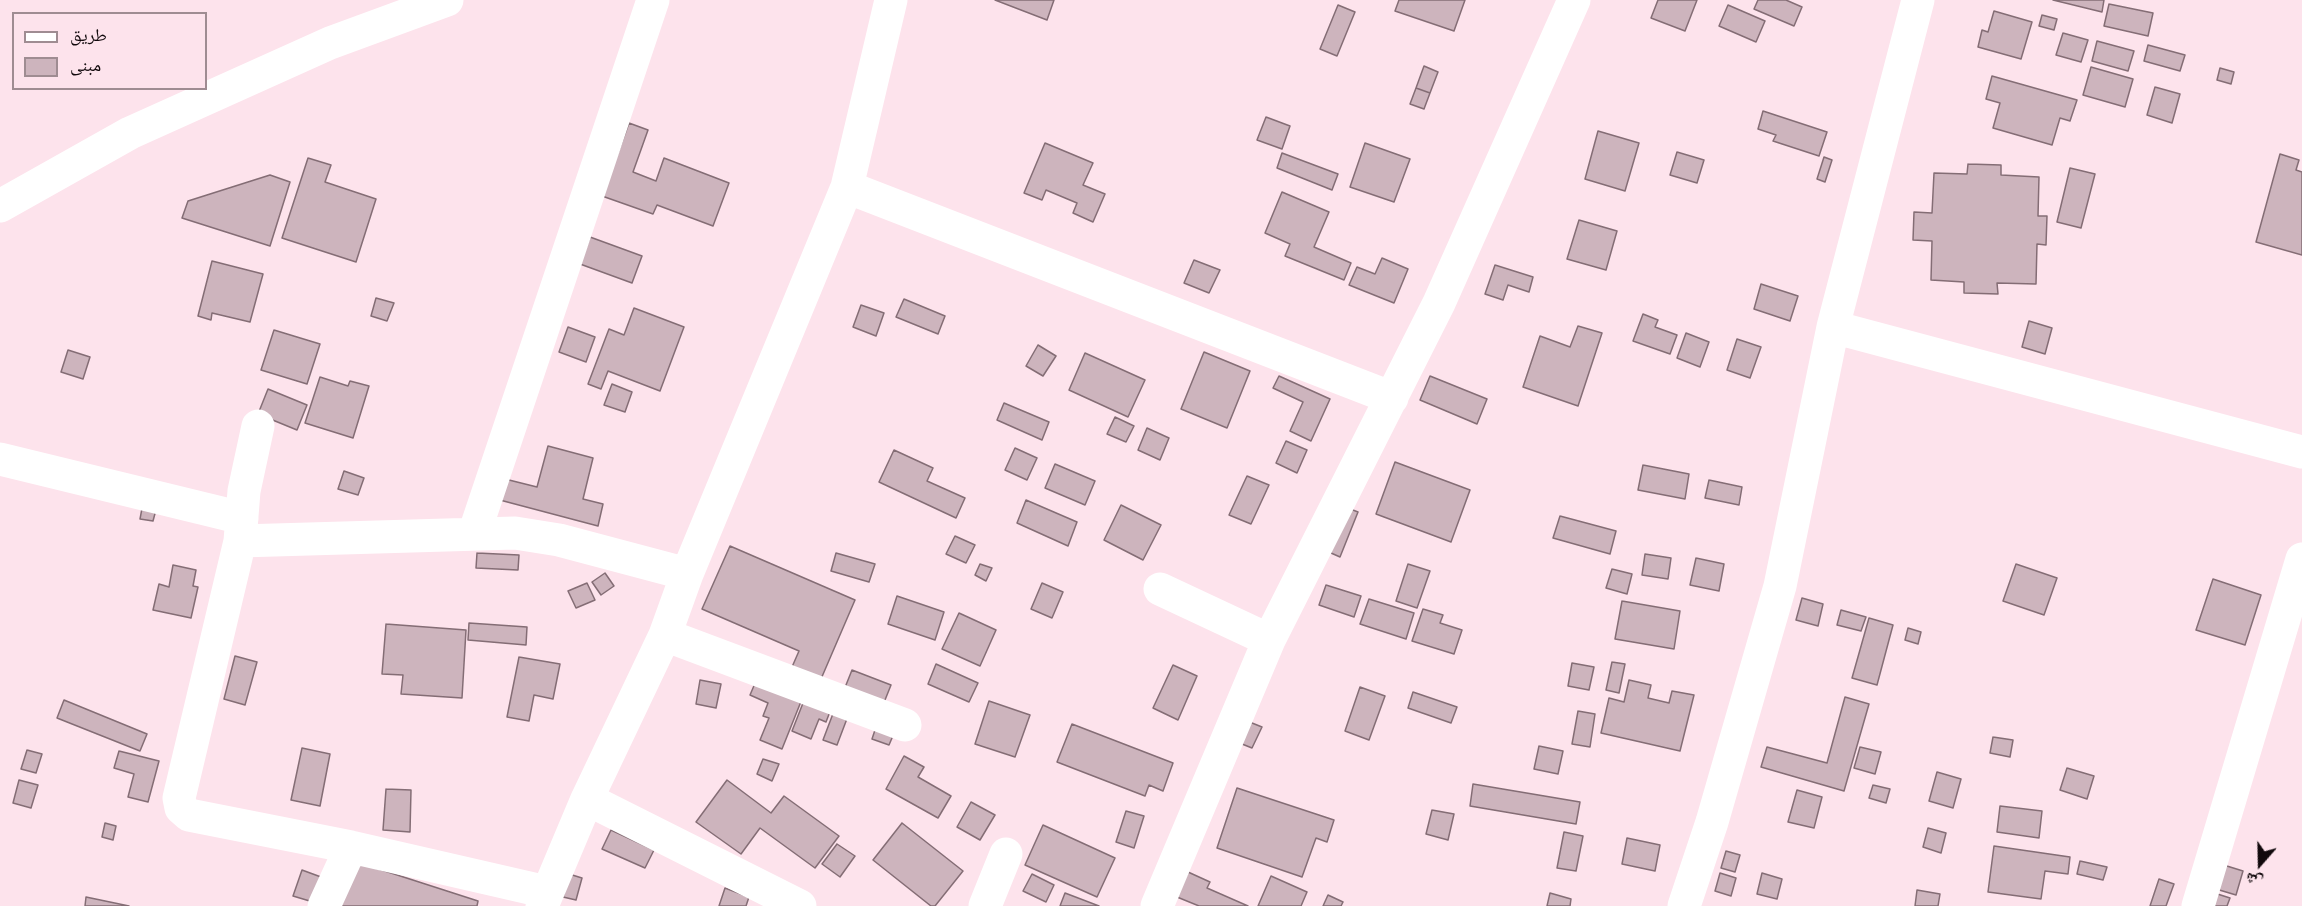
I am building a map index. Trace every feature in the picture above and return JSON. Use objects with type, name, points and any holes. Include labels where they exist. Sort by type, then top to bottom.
[{"type":"street","points":[[0,206],[130,133],[330,43],[447,0]]},
{"type":"street","points":[[474,534],[653,0]]},
{"type":"street","points":[[258,426],[244,491],[241,530],[179,798],[182,808],[189,815],[351,847],[545,899],[587,799],[665,635],[687,574],[847,187],[891,0]]},
{"type":"street","points":[[1157,906],[1269,640],[1439,303],[1575,0]]},
{"type":"street","points":[[1684,906],[1712,822],[1780,586],[1833,327],[1918,0]]},
{"type":"street","points":[[847,187],[1392,398]]},
{"type":"street","points":[[1833,327],[2302,452]]},
{"type":"street","points":[[0,459],[241,530],[515,533],[559,540],[687,574]]},
{"type":"street","points":[[2198,906],[2302,559]]},
{"type":"street","points":[[1160,589],[1269,640]]},
{"type":"street","points":[[665,635],[905,725]]},
{"type":"street","points":[[587,799],[800,906]]},
{"type":"street","points":[[324,906],[351,847]]},
{"type":"street","points":[[985,906],[1006,854]]},
{"type":"building","points":[[995,0],[1054,0],[1047,20]]},
{"type":"building","points":[[1399,0],[1465,0],[1454,31],[1395,11]]},
{"type":"building","points":[[1658,0],[1697,0],[1685,31],[1651,18]]},
{"type":"building","points":[[1758,0],[1786,0],[1802,7],[1794,26],[1754,9]]},
{"type":"building","points":[[2053,0],[2104,0],[2102,12]]},
{"type":"building","points":[[2109,4],[2153,13],[2148,36],[2104,26]]},
{"type":"building","points":[[1338,5],[1355,12],[1337,56],[1320,49]]},
{"type":"building","points":[[1728,5],[1765,21],[1756,42],[1719,26]]},
{"type":"building","points":[[1994,11],[2032,22],[2021,59],[1978,47],[1982,30],[1988,32]]},
{"type":"building","points":[[2042,15],[2057,19],[2054,30],[2039,26]]},
{"type":"building","points":[[2063,33],[2088,40],[2081,62],[2056,55]]},
{"type":"building","points":[[2097,41],[2134,51],[2128,71],[2092,61]]},
{"type":"building","points":[[2148,45],[2185,55],[2180,71],[2144,61]]},
{"type":"building","points":[[1424,66],[1438,72],[1430,93],[1416,88]]},
{"type":"building","points":[[2091,67],[2133,79],[2125,107],[2083,95]]},
{"type":"building","points":[[2220,68],[2234,72],[2231,84],[2217,80]]},
{"type":"building","points":[[1992,76],[2077,100],[2070,121],[2060,118],[2052,145],[1993,128],[2000,103],[1986,99]]},
{"type":"building","points":[[2155,87],[2180,94],[2172,123],[2147,115]]},
{"type":"building","points":[[1416,88],[1430,93],[1424,109],[1410,104]]},
{"type":"building","points":[[1763,111],[1827,132],[1819,156],[1773,141],[1776,135],[1758,129]]},
{"type":"building","points":[[1266,117],[1290,126],[1282,149],[1257,140]]},
{"type":"building","points":[[629,123],[648,130],[633,172],[656,181],[664,158],[729,183],[713,226],[657,205],[653,214],[602,196]]},
{"type":"building","points":[[1598,131],[1639,143],[1625,191],[1585,179]]},
{"type":"building","points":[[1045,143],[1093,163],[1083,185],[1105,194],[1093,222],[1073,213],[1077,203],[1046,190],[1042,200],[1024,193]]},
{"type":"building","points":[[1365,143],[1410,159],[1394,202],[1350,187]]},
{"type":"building","points":[[1677,152],[1704,160],[1697,183],[1670,175]]},
{"type":"building","points":[[1282,153],[1338,174],[1332,190],[1277,168]]},
{"type":"building","points":[[2280,154],[2299,160],[2296,170],[2302,172],[2302,255],[2256,242]]},
{"type":"building","points":[[1824,157],[1832,160],[1825,182],[1817,179]]},
{"type":"building","points":[[308,158],[331,165],[325,182],[376,199],[356,262],[282,238]]},
{"type":"building","points":[[1968,164],[2001,165],[2001,175],[2039,177],[2038,216],[2047,216],[2046,245],[2037,244],[2036,284],[1997,283],[1998,294],[1964,293],[1964,282],[1931,280],[1932,241],[1913,240],[1914,212],[1932,213],[1934,173],[1967,174]]},
{"type":"building","points":[[2070,168],[2095,174],[2081,228],[2057,222]]},
{"type":"building","points":[[270,175],[290,182],[270,246],[182,218],[188,201]]},
{"type":"building","points":[[1282,192],[1329,212],[1314,247],[1351,263],[1344,280],[1285,256],[1290,244],[1265,233]]},
{"type":"building","points":[[1579,220],[1617,231],[1606,270],[1567,259]]},
{"type":"building","points":[[590,237],[642,256],[632,283],[580,264]]},
{"type":"building","points":[[1382,258],[1408,269],[1394,303],[1349,285],[1357,267],[1375,274]]},
{"type":"building","points":[[1194,260],[1220,270],[1209,293],[1184,283]]},
{"type":"building","points":[[212,261],[263,274],[250,322],[212,313],[211,320],[198,316]]},
{"type":"building","points":[[1495,265],[1533,277],[1529,292],[1508,285],[1503,300],[1485,294]]},
{"type":"building","points":[[1761,284],[1798,296],[1790,321],[1754,309]]},
{"type":"building","points":[[376,298],[394,303],[387,321],[371,316]]},
{"type":"building","points":[[904,299],[945,316],[938,334],[896,317]]},
{"type":"building","points":[[861,305],[884,313],[876,336],[853,327]]},
{"type":"building","points":[[634,308],[684,327],[660,391],[608,371],[601,389],[588,384],[609,329],[624,335]]},
{"type":"building","points":[[1643,314],[1658,320],[1655,327],[1677,335],[1670,354],[1633,341]]},
{"type":"building","points":[[2029,321],[2052,328],[2045,354],[2022,347]]},
{"type":"building","points":[[1578,326],[1602,333],[1578,406],[1523,387],[1540,336],[1570,347]]},
{"type":"building","points":[[568,327],[595,337],[586,362],[559,352]]},
{"type":"building","points":[[274,330],[320,344],[307,384],[261,370]]},
{"type":"building","points":[[1686,333],[1709,342],[1700,367],[1677,358]]},
{"type":"building","points":[[1737,339],[1761,347],[1750,378],[1727,370]]},
{"type":"building","points":[[1038,345],[1056,356],[1043,376],[1026,366]]},
{"type":"building","points":[[68,350],[90,357],[83,379],[61,372]]},
{"type":"building","points":[[1204,352],[1250,371],[1227,428],[1181,409]]},
{"type":"building","points":[[1085,353],[1145,380],[1128,417],[1069,390]]},
{"type":"building","points":[[1279,376],[1330,399],[1311,441],[1290,431],[1303,402],[1273,388]]},
{"type":"building","points":[[1430,376],[1487,399],[1477,424],[1420,400]]},
{"type":"building","points":[[320,377],[348,386],[350,381],[369,386],[353,438],[305,423]]},
{"type":"building","points":[[612,384],[632,392],[625,412],[604,405]]},
{"type":"building","points":[[268,389],[307,405],[297,430],[258,414]]},
{"type":"building","points":[[1004,403],[1049,422],[1042,440],[997,420]]},
{"type":"building","points":[[1115,417],[1134,426],[1126,442],[1107,434]]},
{"type":"building","points":[[1147,428],[1169,438],[1160,460],[1138,450]]},
{"type":"building","points":[[1286,441],[1307,450],[1297,473],[1276,463]]},
{"type":"building","points":[[548,446],[593,458],[583,499],[603,504],[598,526],[496,499],[501,478],[537,487]]},
{"type":"building","points":[[1015,448],[1037,458],[1027,480],[1005,470]]},
{"type":"building","points":[[894,450],[933,468],[927,481],[965,498],[956,518],[879,482]]},
{"type":"building","points":[[1395,462],[1470,490],[1451,542],[1376,514]]},
{"type":"building","points":[[1055,464],[1095,481],[1085,505],[1045,488]]},
{"type":"building","points":[[1643,465],[1689,474],[1685,499],[1638,490]]},
{"type":"building","points":[[344,471],[364,478],[358,495],[338,489]]},
{"type":"building","points":[[1247,476],[1269,485],[1251,524],[1229,515]]},
{"type":"building","points":[[1709,480],[1742,487],[1739,505],[1705,498]]},
{"type":"building","points":[[1026,500],[1077,522],[1068,546],[1017,523]]},
{"type":"building","points":[[143,503],[157,506],[153,521],[140,519]]},
{"type":"building","points":[[1121,505],[1161,525],[1143,560],[1104,540]]},
{"type":"building","points":[[1340,505],[1358,512],[1340,557],[1322,549]]},
{"type":"building","points":[[1560,516],[1616,531],[1610,554],[1553,538]]},
{"type":"building","points":[[955,536],[975,545],[966,563],[946,554]]},
{"type":"building","points":[[730,546],[855,600],[821,679],[792,667],[799,651],[702,609]]},
{"type":"building","points":[[477,553],[519,555],[518,570],[476,568]]},
{"type":"building","points":[[836,553],[875,564],[869,582],[831,571]]},
{"type":"building","points":[[1645,554],[1671,558],[1668,579],[1642,575]]},
{"type":"building","points":[[1696,558],[1724,564],[1719,591],[1690,585]]},
{"type":"building","points":[[980,564],[992,568],[986,581],[975,575]]},
{"type":"building","points":[[1408,564],[1430,571],[1417,608],[1396,601]]},
{"type":"building","points":[[2016,564],[2057,578],[2044,615],[2003,601]]},
{"type":"building","points":[[173,565],[196,570],[193,586],[198,587],[191,618],[153,610],[159,584],[169,587]]},
{"type":"building","points":[[1612,569],[1632,574],[1627,594],[1606,588]]},
{"type":"building","points":[[605,573],[614,586],[601,595],[592,582]]},
{"type":"building","points":[[2213,579],[2261,595],[2245,645],[2196,630]]},
{"type":"building","points":[[587,583],[595,600],[576,608],[568,591]]},
{"type":"building","points":[[1042,583],[1063,592],[1052,618],[1031,609]]},
{"type":"building","points":[[1326,585],[1361,596],[1354,617],[1319,605]]},
{"type":"building","points":[[897,596],[944,612],[935,640],[888,624]]},
{"type":"building","points":[[1802,598],[1823,604],[1818,626],[1796,620]]},
{"type":"building","points":[[1369,599],[1414,613],[1406,639],[1360,624]]},
{"type":"building","points":[[1622,601],[1680,611],[1674,649],[1615,639]]},
{"type":"building","points":[[1423,609],[1443,615],[1440,623],[1462,630],[1454,654],[1412,641]]},
{"type":"building","points":[[1841,610],[1866,617],[1861,631],[1837,625]]},
{"type":"building","points":[[959,613],[996,630],[980,666],[942,649]]},
{"type":"building","points":[[1869,618],[1893,625],[1877,685],[1852,678]]},
{"type":"building","points":[[469,623],[527,627],[526,645],[468,640]]},
{"type":"building","points":[[386,624],[466,630],[462,698],[401,694],[403,675],[382,674]]},
{"type":"building","points":[[1908,628],[1921,632],[1918,644],[1905,640]]},
{"type":"building","points":[[235,656],[257,662],[245,705],[224,699]]},
{"type":"building","points":[[519,657],[560,664],[553,699],[534,695],[529,721],[507,717]]},
{"type":"building","points":[[1612,662],[1625,664],[1619,693],[1606,690]]},
{"type":"building","points":[[1572,663],[1594,667],[1589,690],[1568,686]]},
{"type":"building","points":[[936,664],[978,683],[969,702],[928,684]]},
{"type":"building","points":[[1173,665],[1197,676],[1178,720],[1153,708]]},
{"type":"building","points":[[852,670],[891,685],[883,705],[844,690]]},
{"type":"building","points":[[700,680],[721,684],[716,708],[696,704]]},
{"type":"building","points":[[1629,680],[1651,685],[1648,698],[1669,703],[1672,691],[1694,695],[1680,751],[1601,733],[1609,698],[1624,702]]},
{"type":"building","points":[[756,681],[802,699],[782,749],[760,740],[769,718],[763,716],[768,703],[750,695]]},
{"type":"building","points":[[1360,687],[1385,696],[1369,740],[1345,731]]},
{"type":"building","points":[[1413,692],[1457,707],[1451,723],[1408,708]]},
{"type":"building","points":[[1845,697],[1869,704],[1844,791],[1761,767],[1767,747],[1827,763]]},
{"type":"building","points":[[805,698],[831,709],[826,722],[819,719],[811,739],[792,731]]},
{"type":"building","points":[[64,700],[147,734],[140,751],[57,718]]},
{"type":"building","points":[[989,701],[1030,715],[1015,757],[975,744]]},
{"type":"building","points":[[834,711],[848,716],[837,745],[823,740]]},
{"type":"building","points":[[1578,711],[1595,714],[1590,747],[1572,744]]},
{"type":"building","points":[[1247,721],[1262,727],[1252,748],[1237,742]]},
{"type":"building","points":[[877,724],[895,731],[889,745],[872,739]]},
{"type":"building","points":[[1072,724],[1173,763],[1163,791],[1149,785],[1145,796],[1057,762]]},
{"type":"building","points":[[1993,737],[2013,740],[2010,757],[1990,753]]},
{"type":"building","points":[[1539,746],[1563,751],[1558,774],[1534,769]]},
{"type":"building","points":[[1860,747],[1881,752],[1875,774],[1854,768]]},
{"type":"building","points":[[302,748],[330,754],[320,806],[291,800]]},
{"type":"building","points":[[27,750],[42,754],[36,773],[21,769]]},
{"type":"building","points":[[119,751],[159,761],[148,802],[128,797],[134,774],[114,768]]},
{"type":"building","points":[[904,756],[924,767],[918,777],[951,796],[938,818],[886,789]]},
{"type":"building","points":[[763,759],[779,764],[772,781],[757,774]]},
{"type":"building","points":[[2067,768],[2094,776],[2087,799],[2060,790]]},
{"type":"building","points":[[1937,772],[1961,779],[1953,808],[1929,801]]},
{"type":"building","points":[[19,780],[38,785],[31,808],[13,803]]},
{"type":"building","points":[[727,780],[771,813],[784,796],[839,836],[815,868],[760,828],[741,854],[696,822]]},
{"type":"building","points":[[1473,784],[1580,802],[1576,824],[1470,806]]},
{"type":"building","points":[[1873,785],[1890,789],[1886,803],[1869,798]]},
{"type":"building","points":[[1237,788],[1334,820],[1327,842],[1316,838],[1302,877],[1217,848]]},
{"type":"building","points":[[386,789],[411,790],[410,832],[383,830]]},
{"type":"building","points":[[1797,790],[1822,797],[1814,828],[1788,822]]},
{"type":"building","points":[[971,802],[995,815],[980,840],[957,827]]},
{"type":"building","points":[[2000,806],[2042,811],[2039,838],[1997,832]]},
{"type":"building","points":[[1432,810],[1454,814],[1448,840],[1426,834]]},
{"type":"building","points":[[1126,811],[1144,816],[1134,848],[1116,842]]},
{"type":"building","points":[[105,823],[116,826],[113,840],[102,837]]},
{"type":"building","points":[[902,823],[963,871],[935,906],[931,906],[873,860]]},
{"type":"building","points":[[1043,825],[1115,858],[1097,897],[1025,865]]},
{"type":"building","points":[[1928,828],[1946,833],[1941,853],[1923,847]]},
{"type":"building","points":[[611,830],[654,850],[645,868],[602,849]]},
{"type":"building","points":[[1564,832],[1583,836],[1576,871],[1557,868]]},
{"type":"building","points":[[1627,838],[1660,845],[1655,871],[1622,864]]},
{"type":"building","points":[[837,844],[855,856],[840,877],[822,864]]},
{"type":"building","points":[[1994,846],[2070,857],[2068,874],[2045,871],[2041,899],[1988,892]]},
{"type":"building","points":[[1726,851],[1740,855],[1735,872],[1721,868]]},
{"type":"building","points":[[2080,861],[2107,867],[2103,880],[2077,874]]},
{"type":"building","points":[[2214,862],[2243,871],[2236,895],[2206,886]]},
{"type":"building","points":[[360,863],[478,901],[477,906],[332,906]]},
{"type":"building","points":[[302,870],[321,877],[313,902],[293,896]]},
{"type":"building","points":[[1188,872],[1210,882],[1207,888],[1248,906],[1199,906],[1177,897]]},
{"type":"building","points":[[1720,873],[1736,878],[1731,896],[1715,891]]},
{"type":"building","points":[[1762,873],[1782,879],[1777,899],[1757,894]]},
{"type":"building","points":[[569,874],[582,878],[576,900],[563,897]]},
{"type":"building","points":[[1032,874],[1054,885],[1046,902],[1023,891]]},
{"type":"building","points":[[1271,876],[1307,892],[1301,906],[1258,906]]},
{"type":"building","points":[[2159,879],[2174,884],[2166,906],[2150,906]]},
{"type":"building","points":[[725,888],[749,897],[746,906],[719,906]]},
{"type":"building","points":[[1917,890],[1940,894],[1938,906],[1915,906]]},
{"type":"building","points":[[2208,891],[2230,898],[2227,906],[2209,906]]},
{"type":"building","points":[[1065,893],[1099,906],[1060,906]]},
{"type":"building","points":[[1550,893],[1571,899],[1570,906],[1547,906]]},
{"type":"building","points":[[1328,895],[1343,902],[1341,906],[1323,906]]},
{"type":"building","points":[[86,897],[129,906],[85,906]]}]
